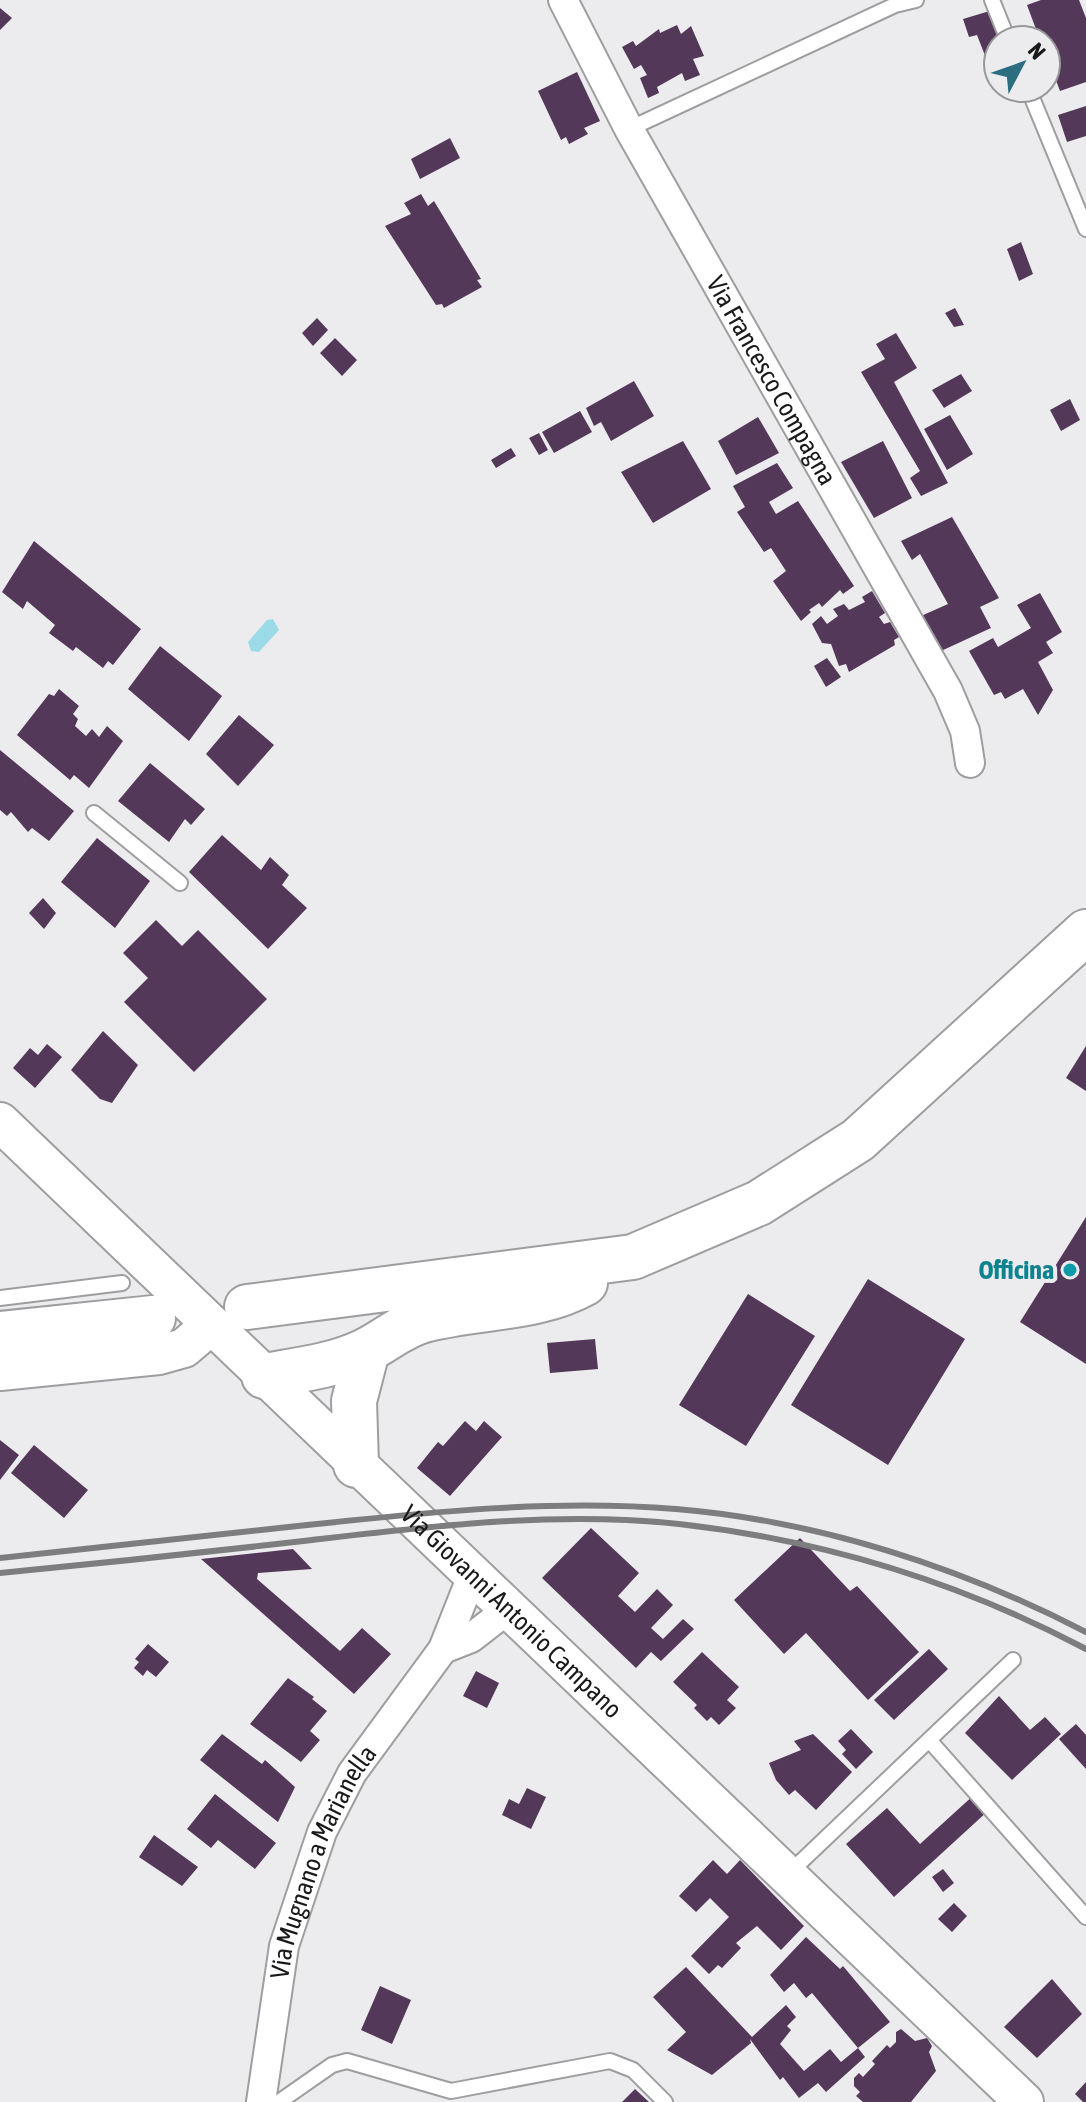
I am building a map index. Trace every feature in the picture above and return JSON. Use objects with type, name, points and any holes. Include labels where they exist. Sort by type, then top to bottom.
[{"type":"highway","points":[[264,1376],[316,1367],[367,1351],[389,1334],[423,1320],[514,1305],[571,1291],[633,1257],[759,1203],[858,1140],[1086,932]]},
{"type":"highway","points":[[229,1316],[633,1257]]},
{"type":"highway","points":[[0,1334],[156,1336]]},
{"type":"highway","points":[[356,1465],[354,1401],[367,1351]]},
{"type":"main road","name":"Via Giovanni Antonio Campano","points":[[0,1122],[40,1160],[229,1316],[264,1376],[1024,2102]]},
{"type":"main road","points":[[0,1153],[40,1160]]},
{"type":"main road","points":[[156,1336],[184,1348],[229,1316]]},
{"type":"main road","points":[[0,1371],[156,1336],[264,1376]]},
{"type":"street","name":"Via Francesco Compagna","points":[[563,0],[629,129],[948,691],[965,731],[970,763]]},
{"type":"street","name":"Via Mugnano a Marianella","points":[[261,2102],[284,1946],[322,1832],[352,1773],[443,1649],[472,1576]]},
{"type":"street","name":"Via Mugnano a Marianella","points":[[443,1649],[471,1638],[507,1610]]},
{"type":"lane","points":[[629,129],[895,5],[916,0]]},
{"type":"lane","points":[[992,0],[1002,24]]},
{"type":"lane","points":[[1035,104],[1086,229]]},
{"type":"lane","points":[[94,813],[180,883]]},
{"type":"lane","points":[[0,1298],[122,1283]]},
{"type":"lane","points":[[786,1875],[1013,1660]]},
{"type":"lane","points":[[929,1740],[1086,1917]]},
{"type":"lane","points":[[279,2102],[332,2065],[347,2061],[451,2091],[610,2061],[633,2070],[665,2102]]},
{"type":"water","points":[[273,619],[279,630],[259,652],[251,651],[248,642],[267,620]]},
{"type":"building","points":[[1041,0],[1079,0],[1086,18],[1086,82],[1062,90],[1062,24],[1034,24],[1027,5]]},
{"type":"building","points":[[0,8],[12,18],[0,30]]},
{"type":"building","points":[[993,10],[998,24],[982,24],[982,48],[977,35],[969,37],[963,19]]},
{"type":"building","points":[[677,25],[681,34],[691,26],[704,56],[693,59],[700,75],[685,81],[682,73],[657,87],[659,93],[648,98],[640,78],[647,75],[641,65],[634,69],[622,47],[633,41],[636,46],[659,29],[660,33]]},
{"type":"building","points":[[577,72],[600,121],[584,128],[588,134],[569,144],[566,137],[561,140],[538,91]]},
{"type":"building","points":[[1086,106],[1086,136],[1067,142],[1058,115]]},
{"type":"building","points":[[450,138],[460,158],[420,179],[411,159]]},
{"type":"building","points":[[421,194],[428,206],[434,201],[481,279],[477,280],[482,287],[444,308],[442,304],[436,305],[385,226],[411,214],[404,203]]},
{"type":"building","points":[[1021,242],[1033,274],[1019,281],[1007,249]]},
{"type":"building","points":[[955,308],[964,325],[954,327],[945,313]]},
{"type":"building","points":[[317,318],[328,330],[313,346],[302,333]]},
{"type":"building","points":[[896,333],[917,368],[894,382],[948,483],[921,496],[910,478],[920,471],[861,372],[885,359],[876,344]]},
{"type":"building","points":[[335,338],[357,360],[342,376],[320,353]]},
{"type":"building","points":[[961,374],[972,391],[944,408],[932,390]]},
{"type":"building","points":[[634,381],[654,416],[611,441],[601,422],[594,426],[586,408]]},
{"type":"building","points":[[1070,399],[1080,420],[1061,431],[1050,410]]},
{"type":"building","points":[[580,411],[592,432],[554,453],[542,432]]},
{"type":"building","points":[[950,415],[973,454],[947,470],[924,429]]},
{"type":"building","points":[[758,417],[779,453],[736,475],[718,441]]},
{"type":"building","points":[[539,433],[548,450],[539,455],[529,438]]},
{"type":"building","points":[[683,441],[711,489],[653,523],[621,472]]},
{"type":"building","points":[[883,441],[912,498],[874,518],[841,462]]},
{"type":"building","points":[[511,448],[516,456],[496,468],[491,460]]},
{"type":"building","points":[[777,463],[793,488],[769,502],[776,514],[798,501],[854,586],[843,594],[840,590],[822,607],[819,603],[801,621],[773,581],[786,571],[771,548],[764,552],[737,512],[745,507],[733,486]]},
{"type":"building","points":[[952,517],[999,598],[980,607],[991,628],[941,651],[921,616],[948,604],[920,554],[912,560],[901,541]]},
{"type":"building","points":[[34,541],[141,629],[113,665],[108,661],[103,668],[76,647],[73,651],[49,633],[55,625],[27,601],[23,609],[2,592]]},
{"type":"building","points":[[872,591],[885,613],[879,617],[884,624],[890,622],[899,637],[894,640],[895,645],[849,672],[846,664],[839,666],[831,644],[822,643],[812,624],[821,616],[827,624],[838,616],[833,609],[844,604],[849,610],[865,602],[862,597]]},
{"type":"building","points":[[1040,593],[1062,632],[1046,642],[1053,653],[1038,662],[1053,690],[1038,715],[1023,689],[1005,699],[1001,692],[994,695],[969,651],[993,638],[998,647],[1031,628],[1017,605]]},
{"type":"building","points":[[160,646],[222,696],[189,741],[128,689]]},
{"type":"building","points":[[827,658],[841,677],[826,687],[814,666]]},
{"type":"building","points":[[59,689],[79,706],[73,714],[78,719],[75,726],[86,736],[92,729],[99,737],[107,726],[123,741],[89,788],[74,775],[70,780],[17,735],[49,694],[54,696]]},
{"type":"building","points":[[239,715],[274,745],[238,786],[206,754]]},
{"type":"building","points":[[0,750],[74,811],[49,841],[32,828],[28,832],[11,812],[7,816],[0,810]]},
{"type":"building","points":[[150,763],[205,809],[191,825],[185,819],[169,842],[118,801]]},
{"type":"building","points":[[222,835],[261,870],[270,857],[289,875],[282,885],[307,908],[268,949],[189,872]]},
{"type":"building","points":[[97,838],[150,881],[115,928],[61,882]]},
{"type":"building","points":[[43,898],[56,913],[44,929],[29,913]]},
{"type":"building","points":[[156,920],[182,946],[198,930],[267,999],[194,1072],[124,1002],[148,978],[123,953]]},
{"type":"building","points":[[103,1031],[138,1065],[112,1103],[100,1099],[71,1070]]},
{"type":"building","points":[[47,1044],[62,1057],[35,1088],[13,1068],[30,1048],[38,1055]]},
{"type":"building","points":[[1086,1046],[1086,1091],[1066,1078]]},
{"type":"building","name":"Officina","points":[[1086,1217],[1086,1364],[1020,1322]]},
{"type":"building","points":[[868,1279],[965,1339],[888,1465],[791,1405]]},
{"type":"building","points":[[748,1294],[815,1336],[746,1446],[679,1405]]},
{"type":"building","points":[[595,1339],[598,1369],[550,1373],[547,1343]]},
{"type":"building","points":[[465,1421],[476,1431],[484,1421],[502,1437],[450,1496],[417,1468],[438,1442],[443,1446]]},
{"type":"building","points":[[0,1440],[19,1455],[0,1480]]},
{"type":"building","points":[[34,1445],[88,1490],[64,1518],[11,1473]]},
{"type":"building","points":[[591,1528],[639,1573],[618,1596],[635,1612],[657,1589],[673,1605],[651,1628],[663,1639],[683,1619],[694,1629],[661,1661],[651,1652],[636,1668],[542,1578]]},
{"type":"building","points":[[800,1538],[850,1591],[857,1586],[919,1652],[868,1700],[806,1633],[784,1654],[734,1600]]},
{"type":"building","points":[[293,1549],[312,1569],[258,1573],[257,1579],[340,1651],[362,1628],[391,1654],[354,1694],[201,1559]]},
{"type":"building","points":[[148,1644],[169,1662],[156,1677],[147,1670],[143,1676],[134,1668],[139,1662],[135,1659]]},
{"type":"building","points":[[929,1649],[948,1669],[894,1720],[874,1700]]},
{"type":"building","points":[[702,1652],[739,1687],[727,1700],[736,1708],[719,1725],[711,1717],[707,1721],[694,1708],[697,1705],[673,1682]]},
{"type":"building","points":[[476,1671],[499,1683],[487,1708],[463,1696]]},
{"type":"building","points":[[288,1678],[327,1711],[310,1731],[320,1740],[301,1762],[250,1724]]},
{"type":"building","points":[[999,1696],[1030,1730],[1045,1717],[1061,1734],[1012,1780],[965,1733]]},
{"type":"building","points":[[1076,1724],[1086,1735],[1086,1769],[1059,1739]]},
{"type":"building","points":[[851,1729],[873,1752],[856,1769],[842,1754],[846,1750],[838,1741]]},
{"type":"building","points":[[222,1734],[262,1764],[265,1760],[295,1787],[278,1822],[200,1760]]},
{"type":"building","points":[[813,1734],[852,1772],[816,1810],[795,1790],[789,1795],[776,1780],[769,1763],[801,1750],[794,1741]]},
{"type":"building","points":[[527,1788],[546,1797],[531,1829],[502,1815],[509,1799],[519,1804]]},
{"type":"building","points":[[215,1794],[276,1843],[255,1869],[218,1840],[211,1848],[187,1829]]},
{"type":"building","points":[[975,1794],[989,1810],[894,1897],[846,1844],[887,1808],[920,1844]]},
{"type":"building","points":[[154,1835],[198,1867],[182,1886],[139,1857]]},
{"type":"building","points":[[713,1860],[727,1874],[740,1860],[804,1926],[781,1950],[757,1926],[736,1943],[741,1948],[722,1968],[718,1965],[709,1974],[691,1956],[729,1917],[710,1898],[696,1912],[679,1896]]},
{"type":"building","points":[[943,1869],[954,1883],[943,1892],[932,1877]]},
{"type":"building","points":[[954,1903],[967,1916],[952,1932],[938,1919]]},
{"type":"building","points":[[806,1937],[840,1969],[843,1966],[890,2022],[858,2048],[812,1993],[806,1998],[794,1983],[784,1992],[770,1975]]},
{"type":"building","points":[[686,1967],[752,2037],[786,2005],[796,2017],[787,2026],[791,2030],[780,2044],[804,2071],[830,2049],[841,2062],[858,2048],[865,2057],[826,2092],[818,2083],[799,2098],[783,2077],[780,2080],[750,2039],[751,2043],[712,2075],[667,2050],[686,2032],[653,1997]]},
{"type":"building","points":[[1052,1979],[1082,2014],[1037,2058],[1004,2027]]},
{"type":"building","points":[[380,1986],[411,2000],[392,2044],[361,2030]]},
{"type":"building","points":[[901,2029],[915,2041],[927,2038],[932,2046],[929,2052],[936,2071],[911,2102],[863,2102],[856,2096],[860,2092],[854,2086],[854,2078],[859,2073],[863,2077],[887,2045],[890,2048],[896,2042],[896,2032]]},
{"type":"building","points":[[1086,2082],[1086,2102],[1083,2102],[1075,2094]]},
{"type":"building","points":[[635,2089],[649,2102],[622,2102]]},
{"type":"railway","points":[[0,1558],[445,1512],[584,1505],[676,1509],[783,1524],[887,1551],[989,1587],[1086,1632]]},
{"type":"railway","points":[[0,1573],[449,1525],[541,1520],[633,1520],[732,1531],[888,1567],[989,1603],[1086,1649]]},
{"type":"place","name":"Officina","points":[[1070,1270]]}]
